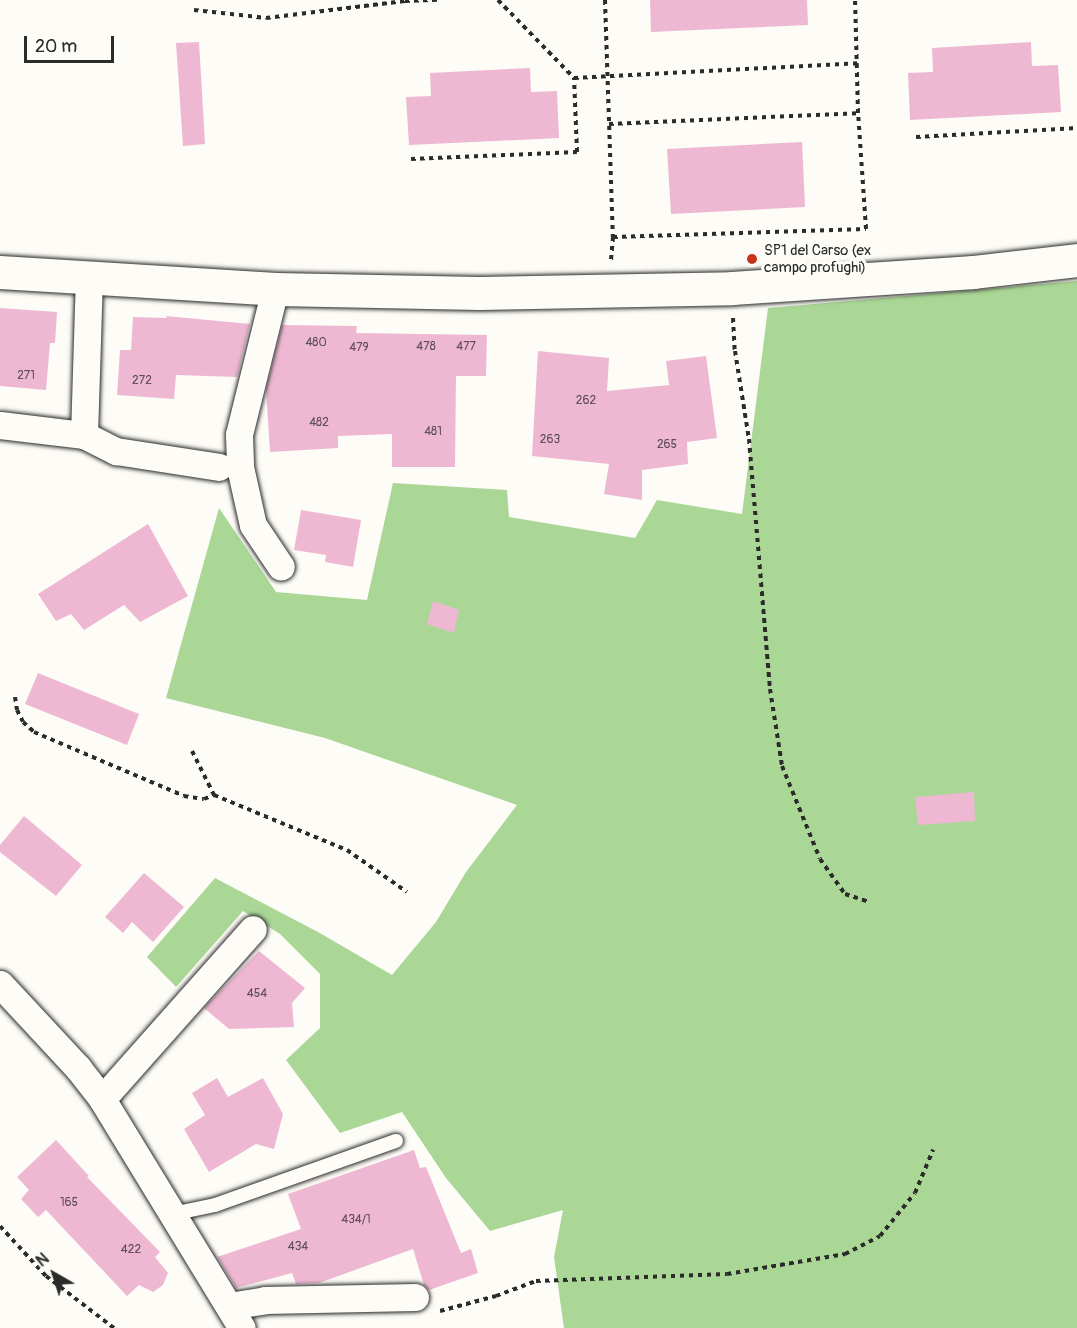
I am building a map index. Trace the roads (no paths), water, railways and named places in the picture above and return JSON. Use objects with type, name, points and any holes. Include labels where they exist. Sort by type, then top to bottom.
[{"type":"main road","points":[[0,272],[89,280],[275,290],[479,293],[732,288],[973,272],[1077,260]]},
{"type":"street","points":[[84,435],[89,280]]},
{"type":"street","points":[[275,290],[239,435],[240,467],[253,525],[281,567]]},
{"type":"street","points":[[0,425],[84,435],[116,451],[219,467]]},
{"type":"street","points":[[102,1099],[254,929]]},
{"type":"street","points":[[0,984],[78,1068],[102,1099],[236,1317],[265,1300],[422,1304]]},
{"type":"lane","points":[[172,1214],[215,1205],[396,1141]]},
{"type":"place","name":"SP1 del Carso (ex campo profughi)","points":[[752,259]]}]
